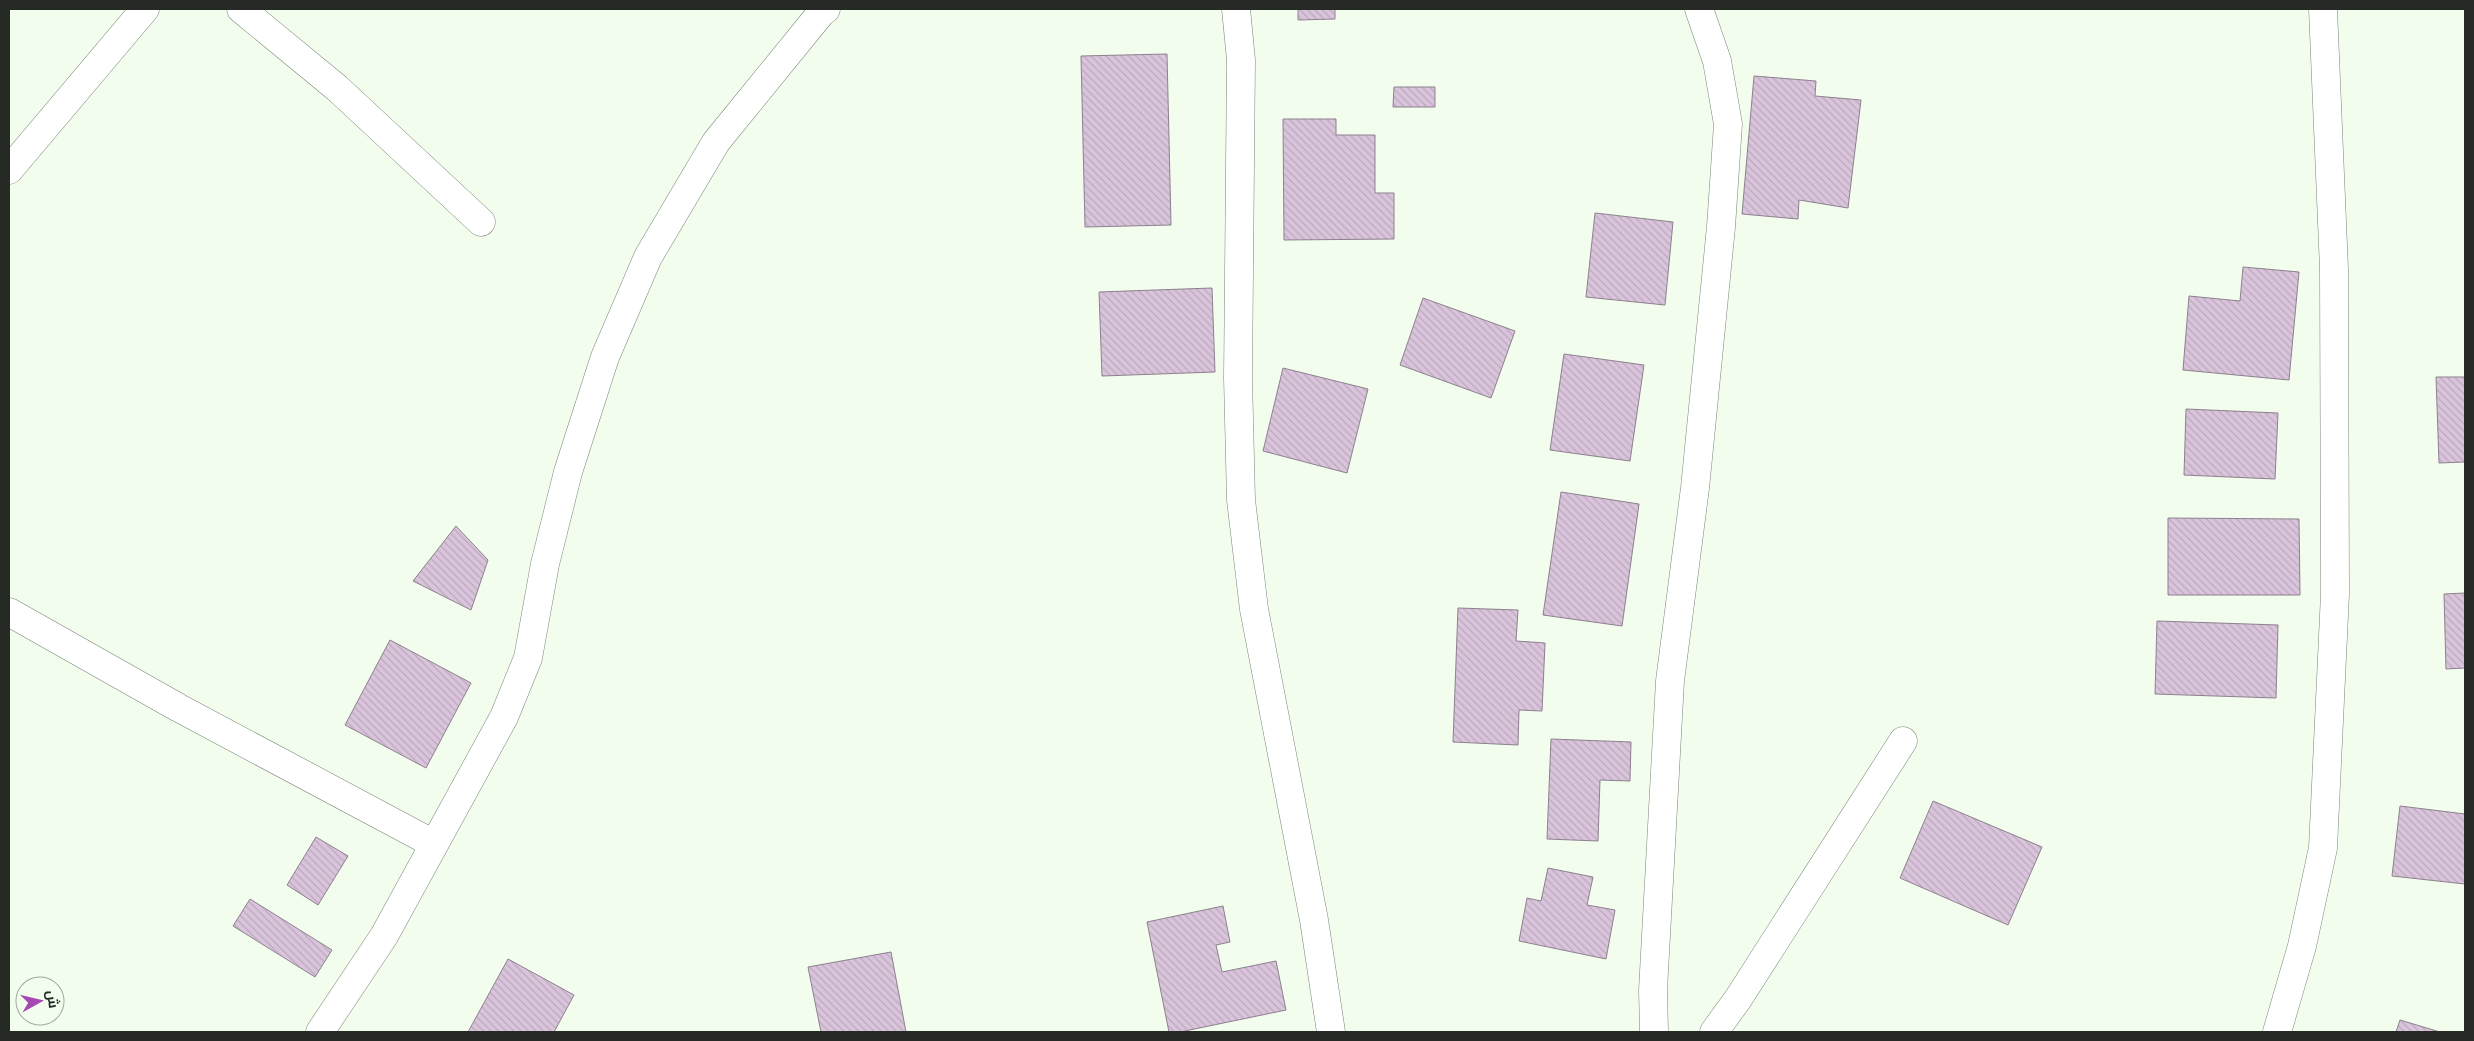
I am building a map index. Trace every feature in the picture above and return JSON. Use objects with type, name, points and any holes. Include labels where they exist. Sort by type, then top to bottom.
[{"type":"street","points":[[9,170],[145,9]]},
{"type":"street","points":[[241,9],[337,88],[481,222]]},
{"type":"street","points":[[320,1032],[384,936],[504,717],[528,658],[545,564],[568,472],[605,357],[648,257],[716,142],[826,9]]},
{"type":"street","points":[[1236,9],[1241,60],[1238,378],[1241,500],[1254,609],[1314,920],[1326,1031]]},
{"type":"street","points":[[1654,1032],[1654,971],[1670,681],[1697,469],[1722,227],[1728,124],[1717,61],[1698,9]]},
{"type":"street","points":[[2278,1032],[2302,946],[2323,848],[2335,594],[2334,270],[2324,9]]},
{"type":"street","points":[[9,612],[179,708],[434,844]]},
{"type":"street","points":[[1714,1032],[1738,999],[1903,741]]},
{"type":"building","points":[[1298,9],[1335,9],[1335,19],[1298,20]]},
{"type":"building","points":[[1167,54],[1171,225],[1085,227],[1081,56]]},
{"type":"building","points":[[1754,76],[1816,81],[1815,96],[1861,100],[1848,208],[1799,200],[1798,219],[1742,214]]},
{"type":"building","points":[[1394,87],[1435,87],[1435,107],[1393,107]]},
{"type":"building","points":[[1283,119],[1336,119],[1336,135],[1375,135],[1375,193],[1394,193],[1394,239],[1284,240]]},
{"type":"building","points":[[1595,213],[1673,222],[1665,305],[1586,297]]},
{"type":"building","points":[[2243,267],[2299,272],[2289,380],[2183,370],[2189,296],[2240,301]]},
{"type":"building","points":[[1212,288],[1215,372],[1102,376],[1099,292]]},
{"type":"building","points":[[1423,298],[1515,331],[1491,398],[1400,365]]},
{"type":"building","points":[[1564,354],[1644,365],[1630,461],[1550,450]]},
{"type":"building","points":[[1283,368],[1368,389],[1347,473],[1263,451]]},
{"type":"building","points":[[2436,377],[2465,377],[2465,462],[2439,463]]},
{"type":"building","points":[[2186,409],[2278,413],[2275,479],[2184,475]]},
{"type":"building","points":[[1561,492],[1639,504],[1622,626],[1543,615]]},
{"type":"building","points":[[2168,518],[2299,519],[2300,595],[2168,595]]},
{"type":"building","points":[[456,526],[488,560],[471,610],[413,581]]},
{"type":"building","points":[[2465,593],[2465,668],[2446,669],[2444,594]]},
{"type":"building","points":[[1458,608],[1518,610],[1516,641],[1545,643],[1542,711],[1519,710],[1518,745],[1453,742]]},
{"type":"building","points":[[2157,621],[2278,625],[2276,698],[2155,694]]},
{"type":"building","points":[[390,640],[471,683],[426,768],[345,725]]},
{"type":"building","points":[[1551,739],[1631,742],[1630,781],[1600,780],[1598,841],[1547,839]]},
{"type":"building","points":[[1933,801],[2042,847],[2008,925],[1900,878]]},
{"type":"building","points":[[2400,806],[2465,814],[2465,884],[2392,876]]},
{"type":"building","points":[[316,837],[348,856],[318,905],[287,885]]},
{"type":"building","points":[[1548,868],[1593,877],[1587,905],[1615,910],[1606,959],[1519,941],[1527,898],[1541,901]]},
{"type":"building","points":[[250,899],[332,950],[315,977],[233,926]]},
{"type":"building","points":[[1223,906],[1230,942],[1216,945],[1222,972],[1276,961],[1286,1010],[1180,1032],[1169,1032],[1147,922]]},
{"type":"building","points":[[891,952],[906,1032],[821,1032],[808,967]]},
{"type":"building","points":[[508,959],[574,995],[554,1032],[468,1032]]},
{"type":"building","points":[[2400,1020],[2440,1032],[2396,1032]]}]
